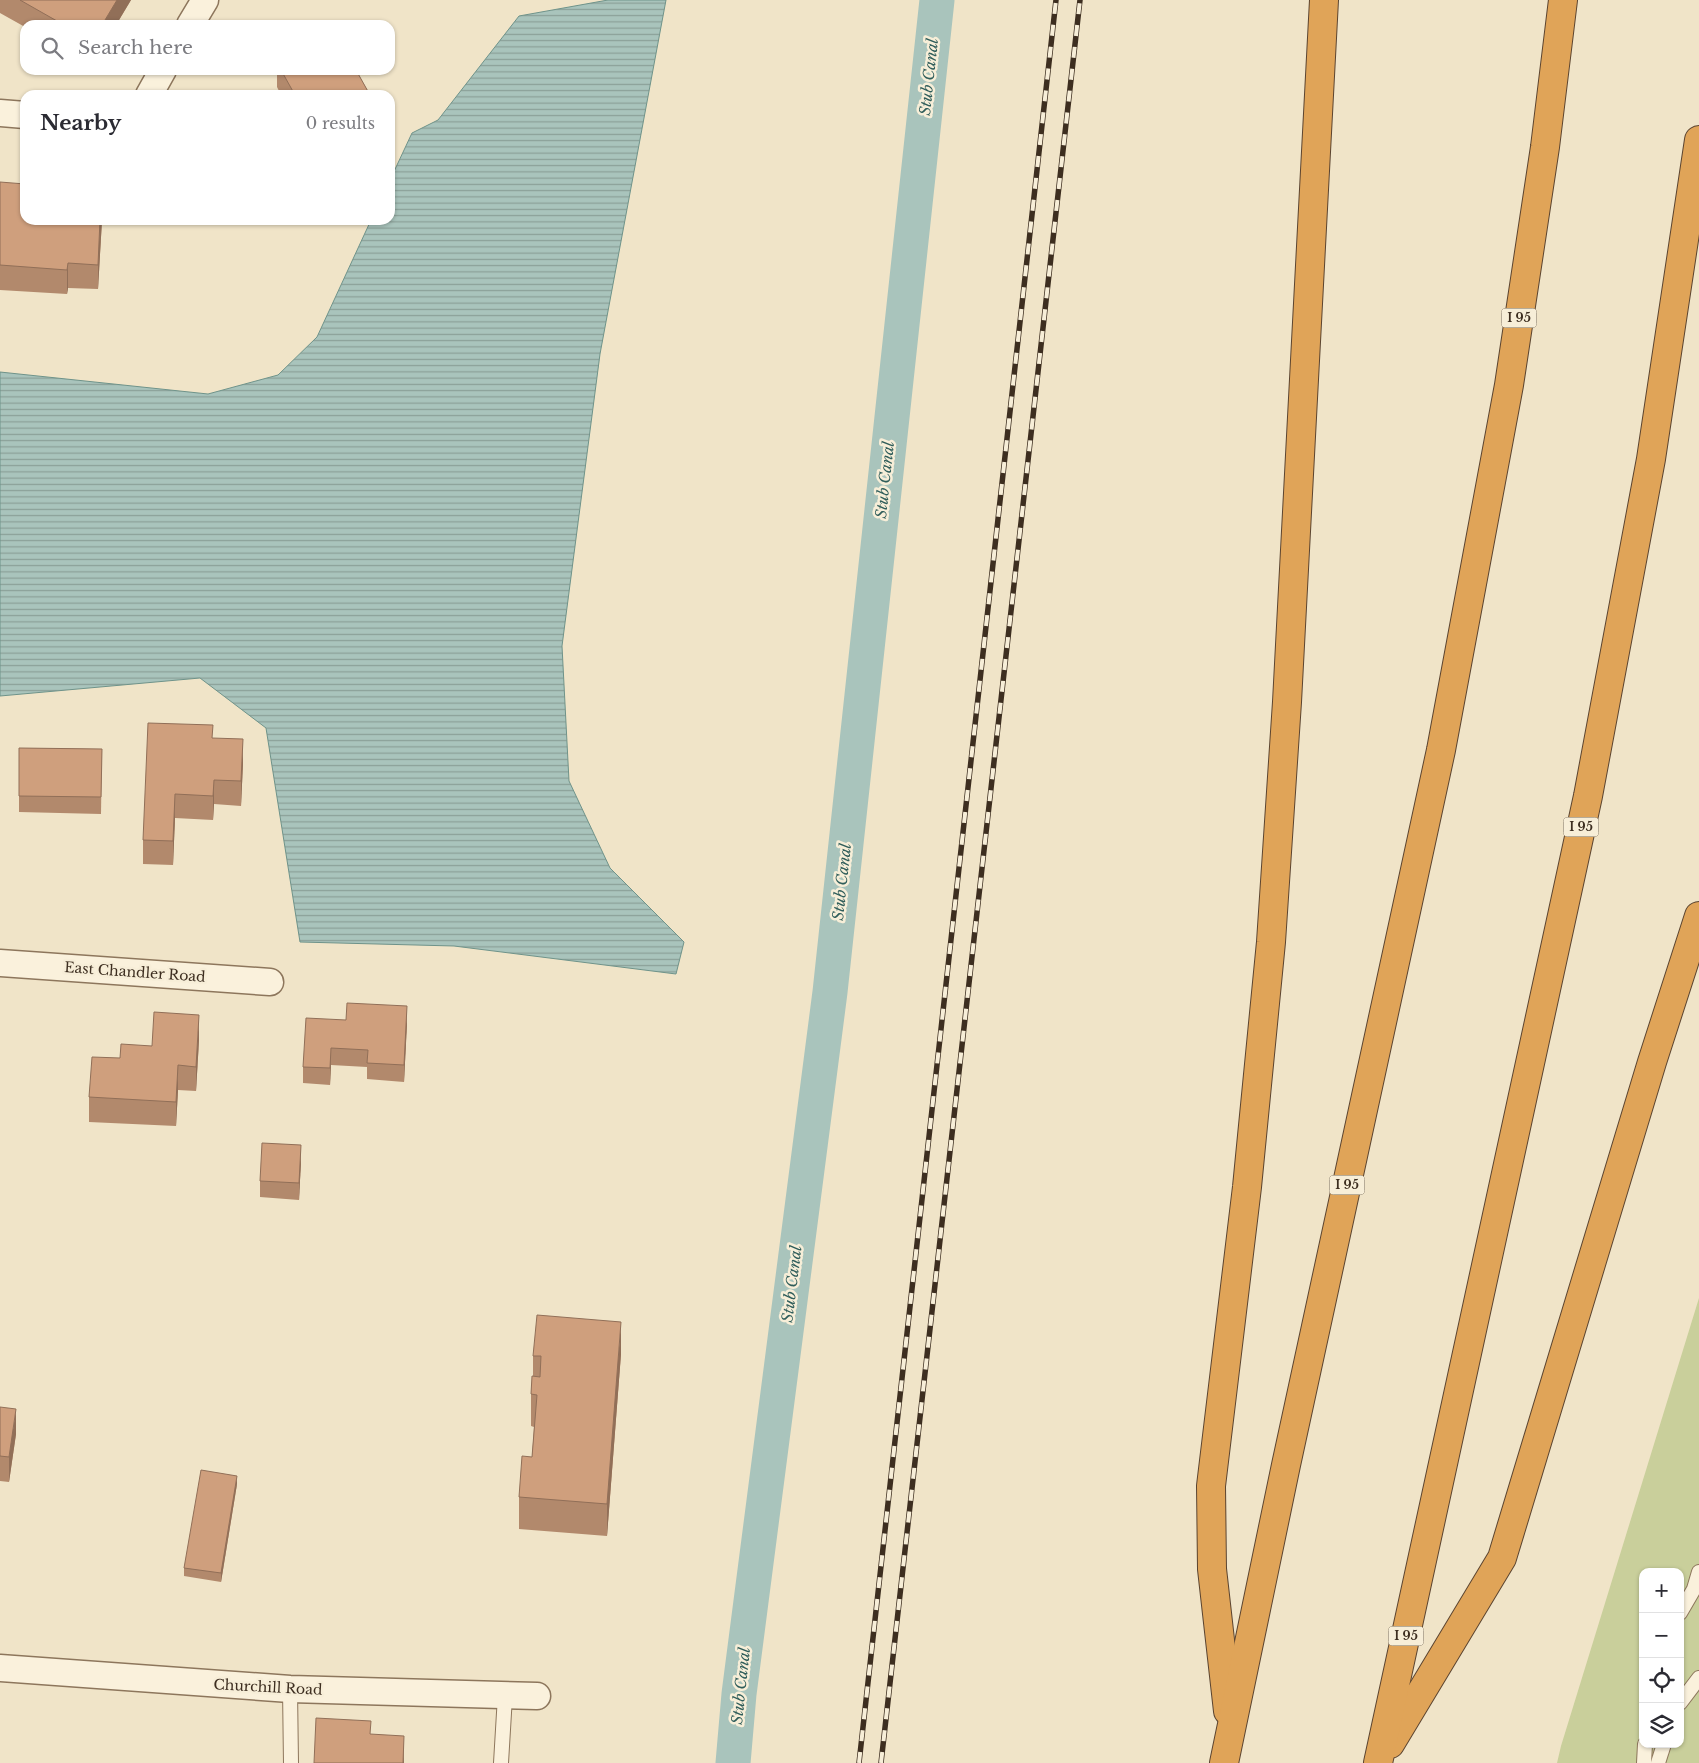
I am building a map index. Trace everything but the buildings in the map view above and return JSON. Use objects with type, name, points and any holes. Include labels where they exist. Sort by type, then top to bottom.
[{"type":"highway","points":[[1230,1735],[1212,1569],[1211,1486],[1247,1186],[1271,942],[1287,702],[1324,0]]},
{"type":"highway","name":"I 95","points":[[1224,1763],[1286,1465],[1443,740],[1509,385],[1544,156],[1563,0]]},
{"type":"highway","name":"I 95","points":[[1378,1763],[1588,796],[1651,459],[1699,140]]},
{"type":"highway","points":[[1378,1763],[1502,1558],[1652,1062],[1699,916]]},
{"type":"street","points":[[193,20],[205,0]]},
{"type":"street","points":[[152,90],[160,75]]},
{"type":"street","points":[[0,113],[20,115]]},
{"type":"street","name":"East Chandler Road","points":[[0,963],[270,982]]},
{"type":"street","name":"Churchill Road","points":[[0,1668],[290,1689],[537,1696]]},
{"type":"lane","points":[[1681,1613],[1694,1589],[1699,1572]]},
{"type":"lane","points":[[1684,1698],[1699,1678]]},
{"type":"lane","points":[[290,1689],[291,1763]]},
{"type":"lane","points":[[501,1763],[505,1696]]},
{"type":"lane","points":[[1644,1748],[1644,1763]]},
{"type":"lane","points":[[1658,1763],[1663,1748]]},
{"type":"green space","points":[[1699,1298],[1699,1763],[1557,1763],[1561,1746]]},
{"type":"water","points":[[608,0],[666,0],[600,354],[562,646],[569,781],[610,868],[684,942],[676,974],[454,946],[300,942],[266,728],[200,678],[0,696],[0,372],[208,394],[278,375],[317,337],[369,225],[395,225],[395,169],[412,133],[438,120],[519,16]]},
{"type":"waterway","name":"Stub Canal","points":[[733,1763],[739,1694],[830,992],[937,0]]},
{"type":"railway","points":[[859,1763],[1056,0]]},
{"type":"railway","points":[[881,1763],[1080,0]]}]
